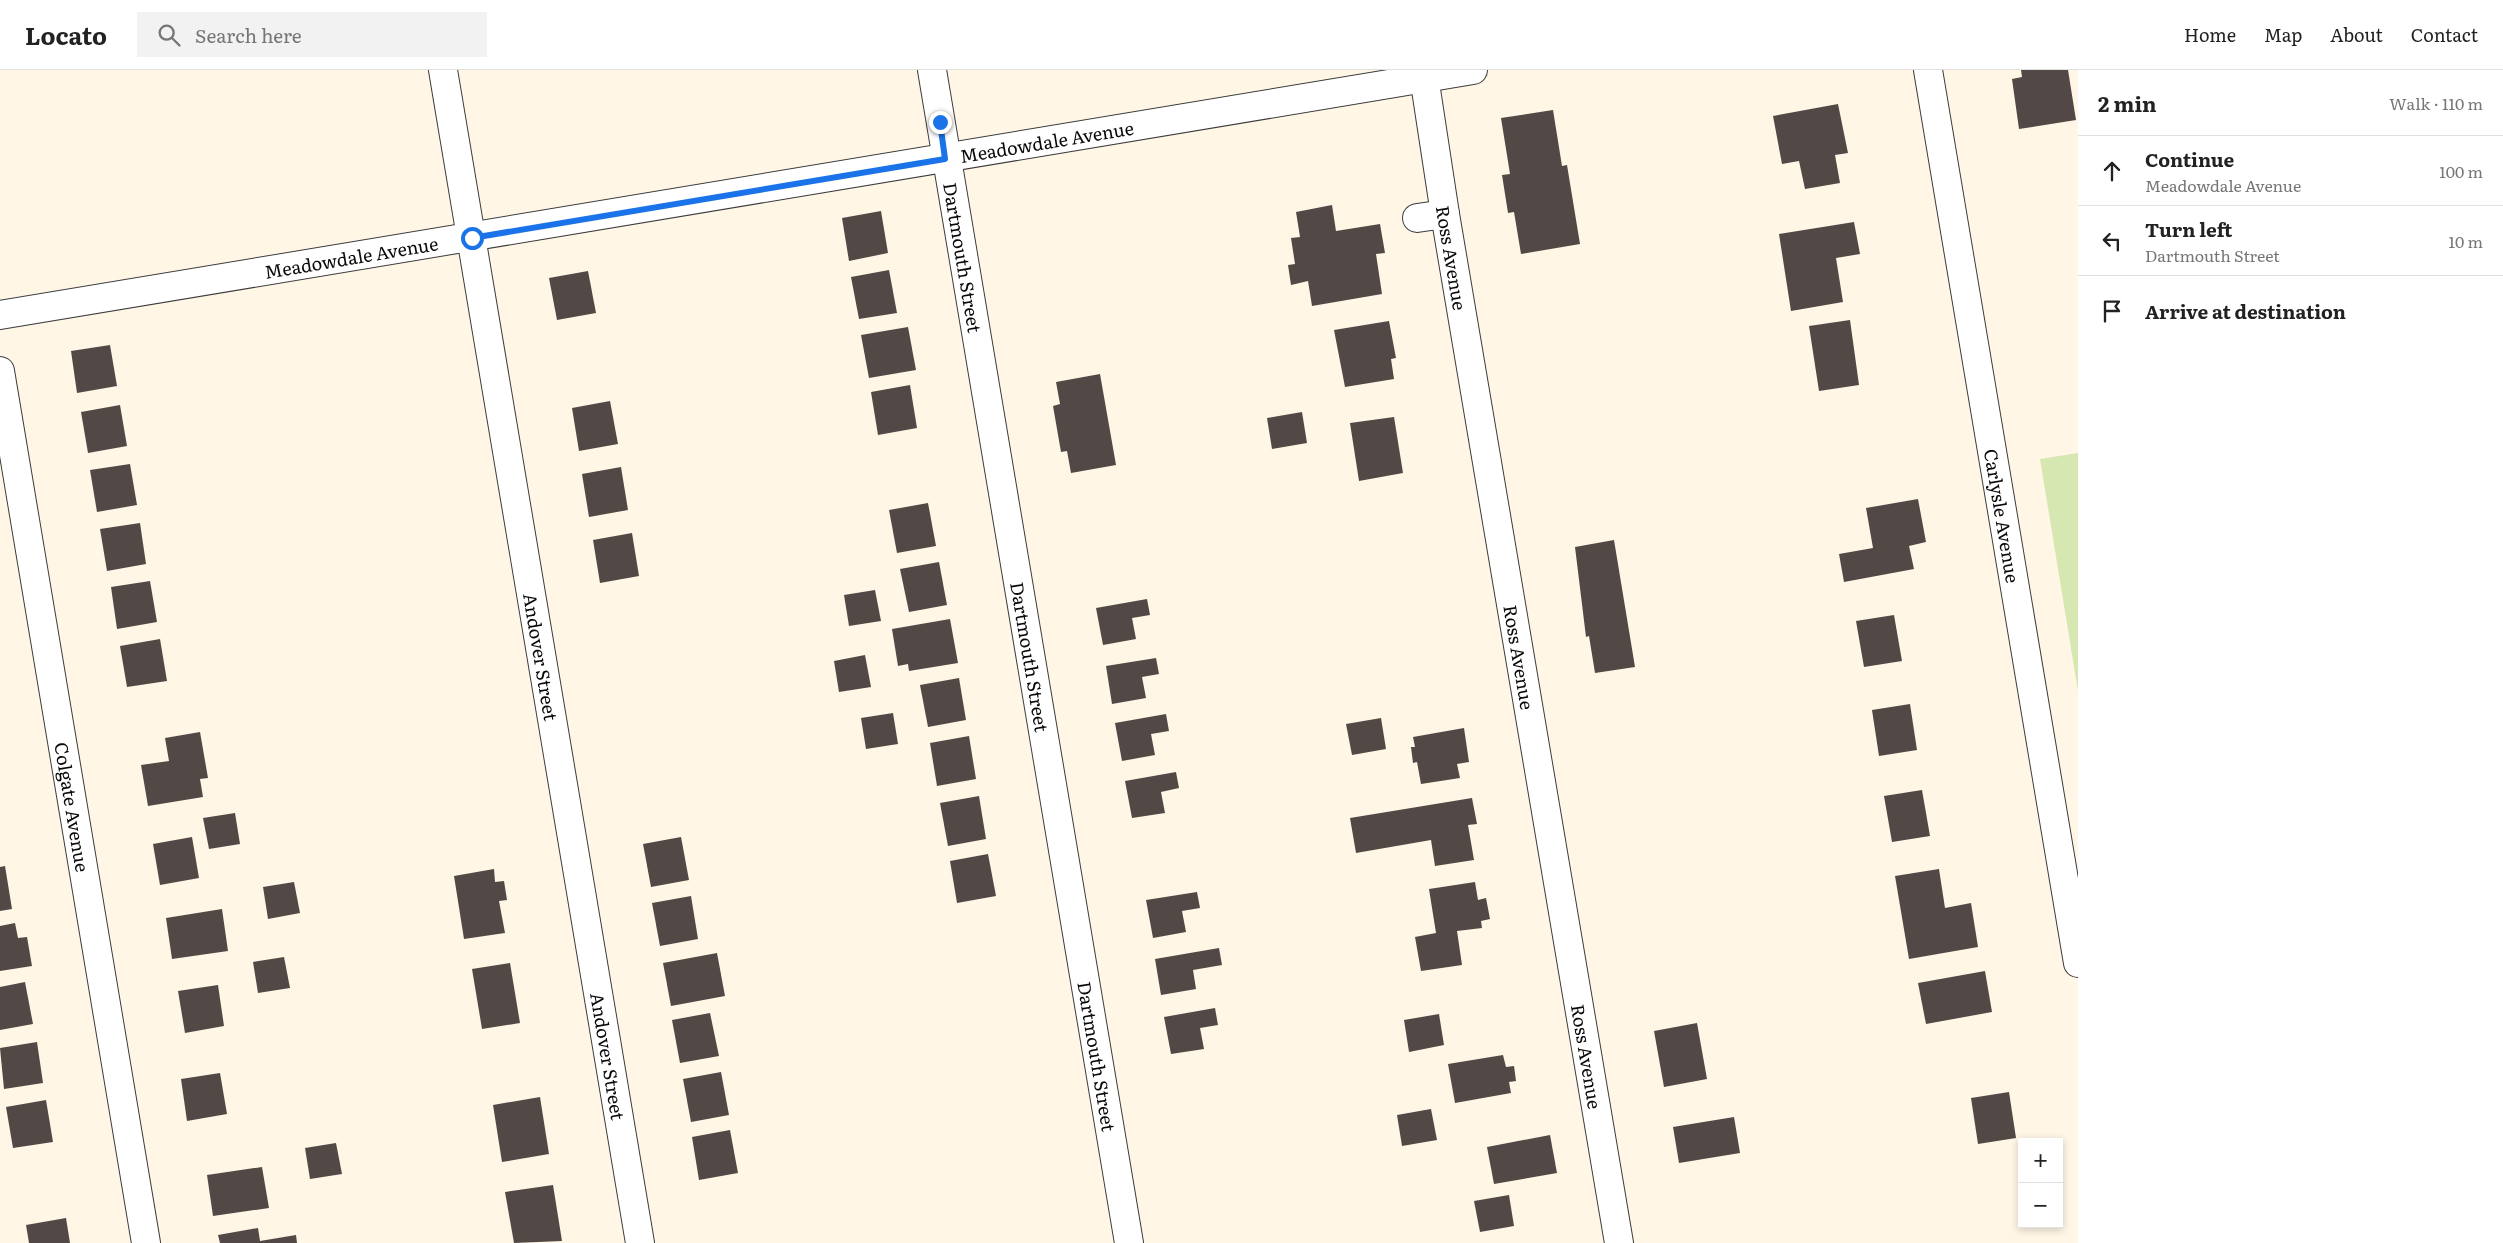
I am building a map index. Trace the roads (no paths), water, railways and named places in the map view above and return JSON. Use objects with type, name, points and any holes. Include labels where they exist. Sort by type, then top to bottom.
[{"type":"street","name":"Andover Street","points":[[443,70],[640,1243]]},
{"type":"street","name":"Dartmouth Street","points":[[932,70],[945,159],[1129,1243]]},
{"type":"street","name":"Meadowdale Avenue","points":[[0,315],[945,159],[1424,74],[1473,70]]},
{"type":"street","name":"Carlysle Avenue","points":[[1928,70],[2067,834],[2078,963]]},
{"type":"street","name":"Ross Avenue","points":[[1424,74],[1445,214],[1619,1243]]},
{"type":"street","points":[[1418,218],[1445,214]]},
{"type":"street","name":"Colgate Avenue","points":[[0,371],[146,1243]]}]
